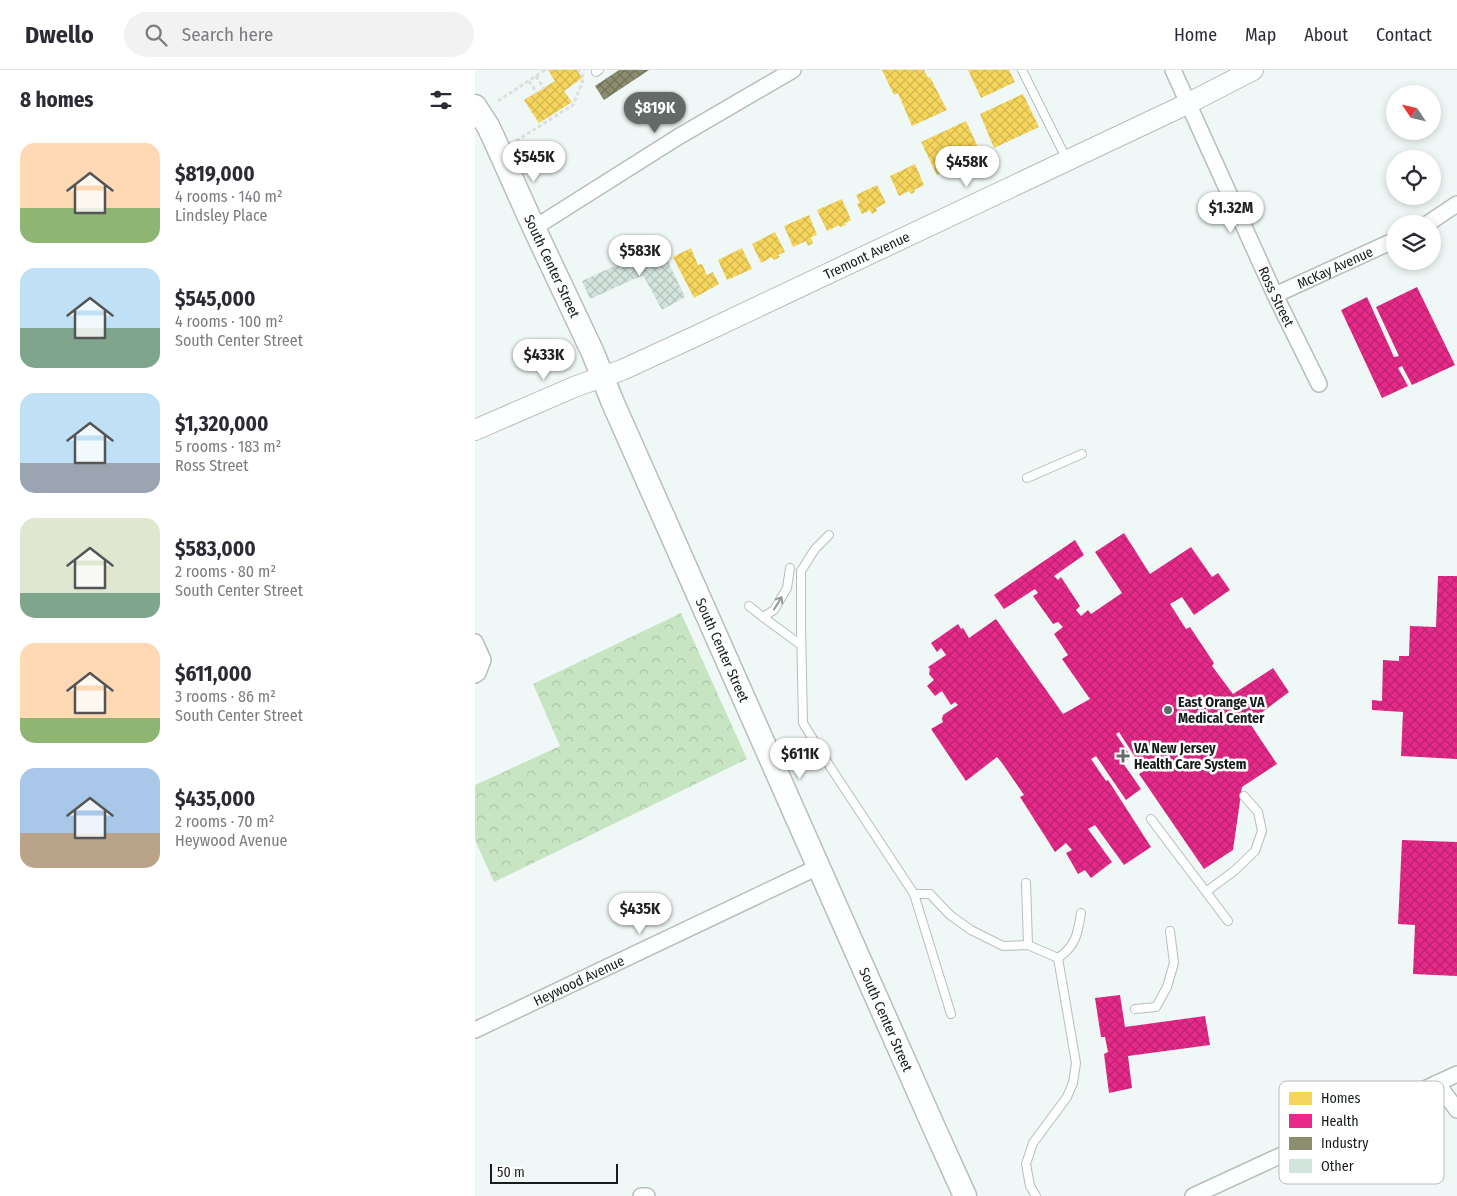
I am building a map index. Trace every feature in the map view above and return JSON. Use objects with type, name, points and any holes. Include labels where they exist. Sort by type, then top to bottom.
[{"type":"main road","name":"South Center Street","points":[[475,106],[482,129],[534,228],[593,353],[602,378],[965,1196]]},
{"type":"street","points":[[534,228],[678,138],[793,70]]},
{"type":"street","name":"Ross Street","points":[[1173,70],[1275,295],[1319,384]]},
{"type":"street","name":"Tremont Avenue","points":[[475,430],[574,387],[622,370],[696,336],[1189,103],[1253,70]]},
{"type":"street","points":[[1440,215],[1457,204]]},
{"type":"street","name":"McKay Avenue","points":[[1275,295],[1386,244]]},
{"type":"street","points":[[475,642],[483,660],[478,674],[475,675]]},
{"type":"street","name":"Heywood Avenue","points":[[475,1030],[818,867]]},
{"type":"street","points":[[1441,1081],[1457,1074]]},
{"type":"street","points":[[1444,1092],[1457,1110]]},
{"type":"street","points":[[1193,1196],[1279,1156]]},
{"type":"street","points":[[641,1196],[647,1196]]},
{"type":"lane","points":[[1022,70],[1067,160]]},
{"type":"lane","points":[[1027,478],[1082,454]]},
{"type":"lane","points":[[829,535],[815,549],[801,571],[803,724],[914,894],[951,1014]]},
{"type":"lane","points":[[763,617],[774,610],[787,588],[790,568]]},
{"type":"lane","points":[[749,606],[801,645]]},
{"type":"lane","points":[[1207,892],[1235,871],[1255,851],[1262,831],[1258,812],[1244,796]]},
{"type":"lane","points":[[1151,819],[1228,921]]},
{"type":"lane","points":[[1026,882],[1028,945]]},
{"type":"lane","points":[[914,894],[930,894],[950,915],[971,930],[1003,946],[1028,945],[1058,958]]},
{"type":"lane","points":[[1058,958],[1067,953],[1077,936],[1081,913]]},
{"type":"lane","points":[[1135,1009],[1156,1007],[1167,987],[1173,963],[1170,931]]},
{"type":"lane","points":[[1036,1196],[1030,1186],[1026,1164],[1033,1143],[1067,1098],[1073,1083],[1076,1063],[1058,958]]},
{"type":"path","points":[[498,101],[545,70]]},
{"type":"path","points":[[513,143],[573,105],[584,78],[578,70]]},
{"type":"path","points":[[536,76],[544,88]]},
{"type":"path","points":[[529,81],[537,93]]},
{"type":"green space","points":[[681,613],[747,759],[494,882],[475,840],[475,785],[560,746],[533,684]]},
{"type":"building: Homes","points":[[548,70],[577,70],[582,78],[564,91],[572,102],[539,123],[524,100],[555,81]]},
{"type":"building: Homes","points":[[882,70],[924,70],[928,78],[930,77],[947,110],[912,126],[898,93],[894,95]]},
{"type":"building: Homes","points":[[968,70],[1009,70],[1015,82],[981,98]]},
{"type":"building: Homes","points":[[1023,94],[1039,127],[994,148],[980,114]]},
{"type":"building: Homes","points":[[966,121],[981,154],[937,175],[921,142]]},
{"type":"building: Homes","points":[[915,164],[924,185],[914,190],[915,192],[911,194],[909,191],[899,196],[890,176]]},
{"type":"building: Homes","points":[[877,185],[886,203],[876,208],[877,211],[872,214],[870,210],[862,214],[857,204],[860,203],[856,195]]},
{"type":"building: Homes","points":[[842,199],[851,220],[845,223],[846,225],[840,227],[839,225],[827,231],[817,210]]},
{"type":"building: Homes","points":[[809,215],[817,235],[811,237],[813,243],[808,246],[806,241],[793,247],[784,226]]},
{"type":"building: Homes","points":[[775,232],[785,252],[778,255],[780,257],[774,260],[772,257],[761,263],[752,244]]},
{"type":"building: Homes","points":[[691,248],[698,265],[702,264],[707,275],[713,272],[719,284],[694,298],[673,257]]},
{"type":"building: Homes","points":[[742,248],[752,269],[727,280],[718,260]]},
{"type":"building: Health","points":[[1417,287],[1455,365],[1412,385],[1402,366],[1398,368],[1408,386],[1382,398],[1341,310],[1367,297],[1394,357],[1399,356],[1376,307]]},
{"type":"building: Health","name":"East Orange VA Medical Center","points":[[1124,533],[1150,574],[1191,547],[1212,577],[1218,573],[1230,590],[1194,615],[1182,597],[1170,604],[1186,629],[1190,627],[1214,663],[1212,666],[1233,694],[1273,668],[1289,692],[1249,722],[1277,764],[1242,787],[1233,850],[1204,869],[1139,774],[1144,771],[1119,732],[1116,734],[1131,757],[1123,763],[1141,789],[1126,800],[1096,756],[1091,759],[1106,781],[1108,780],[1151,847],[1124,865],[1095,825],[1088,829],[1112,862],[1091,878],[1085,870],[1078,874],[1066,853],[1072,850],[1066,843],[1055,852],[1020,797],[1024,795],[997,757],[966,781],[931,729],[943,722],[943,715],[958,705],[955,702],[951,705],[942,691],[935,696],[927,686],[934,680],[929,674],[930,669],[928,667],[946,655],[941,648],[937,652],[931,643],[958,624],[969,638],[996,619],[1063,714],[1090,699],[1062,659],[1068,655],[1054,634],[1063,627],[1058,622],[1053,624],[1033,596],[1038,593],[1035,589],[1004,609],[994,595],[1075,540],[1084,555],[1054,576],[1058,580],[1061,577],[1080,606],[1076,610],[1081,616],[1088,610],[1091,614],[1122,593],[1095,552]]},
{"type":"building: Health","points":[[1438,576],[1457,576],[1457,759],[1401,756],[1403,712],[1372,710],[1372,700],[1382,701],[1383,660],[1399,661],[1399,656],[1409,656],[1410,626],[1436,627]]},
{"type":"building: Health","points":[[1402,840],[1457,842],[1457,976],[1413,974],[1415,925],[1398,924]]},
{"type":"building: Health","points":[[1120,995],[1125,1027],[1205,1016],[1210,1045],[1128,1056],[1132,1088],[1109,1093],[1104,1054],[1108,1052],[1105,1037],[1101,1037],[1095,998]]},
{"type":"building: Industry","points":[[619,70],[649,70],[604,100],[595,86]]},
{"type":"building: Other","points":[[660,245],[685,297],[662,310],[643,275],[590,299],[582,281]]},
{"type":"place","name":"East Orange VA Medical Center","points":[[1168,710]]},
{"type":"place","name":"VA New Jersey Health Care System","points":[[1123,756]]}]
